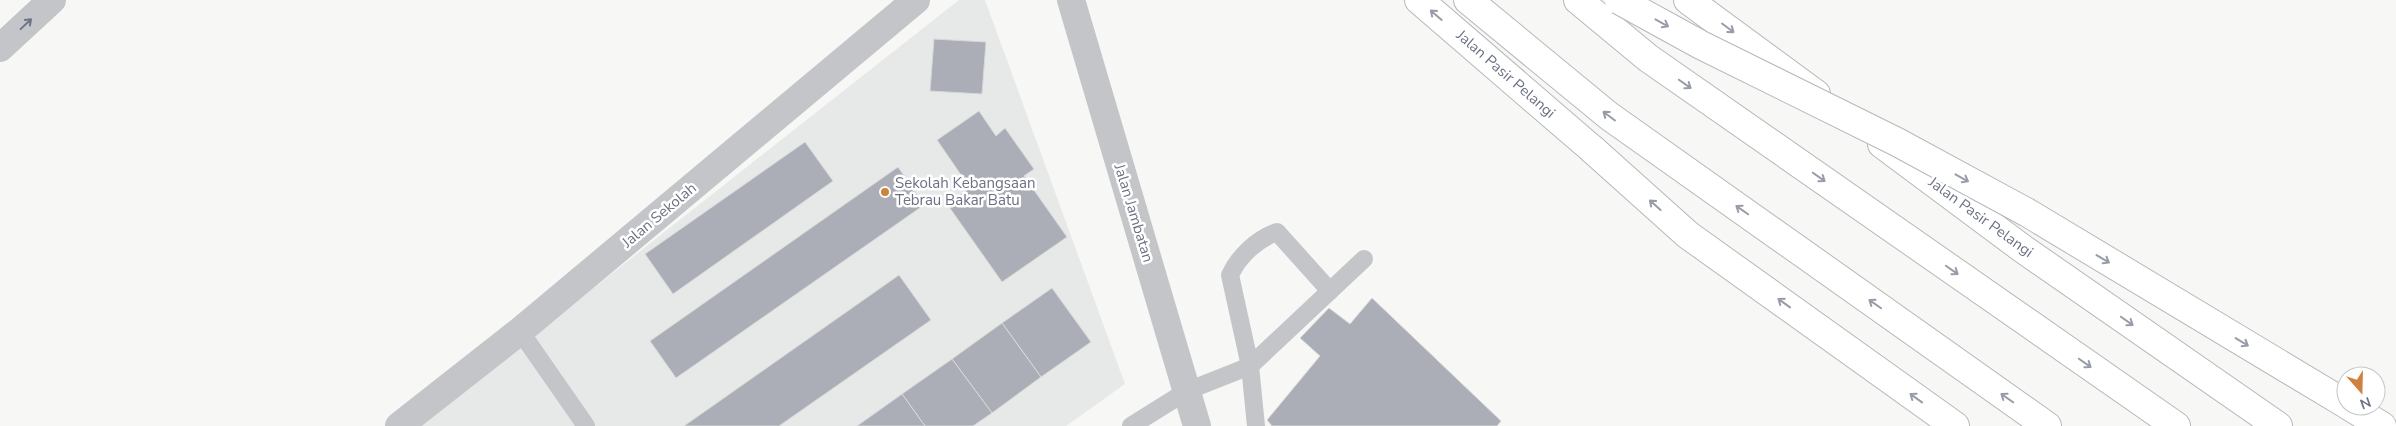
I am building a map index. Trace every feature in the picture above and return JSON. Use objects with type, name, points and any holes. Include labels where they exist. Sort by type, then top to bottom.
[{"type":"main road","name":"Jalan Pasir Pelangi","points":[[1419,0],[1592,149],[1688,235],[1955,426]]},
{"type":"main road","points":[[1468,0],[1609,116],[2047,426]]},
{"type":"main road","points":[[1578,0],[1648,58],[2176,426]]},
{"type":"main road","points":[[1619,0],[1701,45],[1897,142],[2028,214],[2336,398]]},
{"type":"main road","name":"Jalan Pasir Pelangi","points":[[1688,0],[2023,249],[2278,426]]},
{"type":"main road","points":[[2365,416],[2382,426]]},
{"type":"street","points":[[0,48],[52,0]]},
{"type":"street","name":"Jalan Sekolah","points":[[399,426],[520,331],[916,0]]},
{"type":"street","name":"Jalan Jambatan","points":[[1072,0],[1197,426]]},
{"type":"lane","points":[[1256,426],[1250,366],[1230,275],[1235,265],[1262,237],[1277,232],[1330,291]]},
{"type":"lane","points":[[1130,426],[1187,391],[1250,366],[1364,259]]},
{"type":"lane","points":[[520,331],[586,426]]},
{"type":"shaded area","name":"Sekolah Kebangsaan Tebrau Bakar Batu","points":[[959,0],[985,0],[1125,384],[1066,426],[418,426]]},
{"type":"building","points":[[934,39],[986,42],[982,94],[930,91]]},
{"type":"building","points":[[979,111],[996,136],[1005,128],[1034,169],[1024,176],[1067,237],[1002,282],[947,204],[970,188],[937,140]]},
{"type":"building","points":[[805,142],[833,181],[673,294],[645,254]]},
{"type":"building","points":[[898,167],[924,205],[676,378],[650,341]]},
{"type":"building","points":[[899,275],[931,320],[779,426],[684,426]]},
{"type":"building","points":[[1052,288],[1091,342],[1041,377],[1002,323]]},
{"type":"building","points":[[1372,298],[1501,421],[1497,426],[1272,426],[1267,420],[1320,356],[1300,338],[1329,308],[1350,324]]},
{"type":"building","points":[[1002,323],[1041,377],[992,413],[952,359]]},
{"type":"building","points":[[952,359],[992,413],[973,426],[925,426],[902,394]]},
{"type":"building","points":[[902,394],[925,426],[857,426]]},
{"type":"place","name":"Sekolah Kebangsaan Tebrau Bakar Batu","points":[[885,192]]}]
